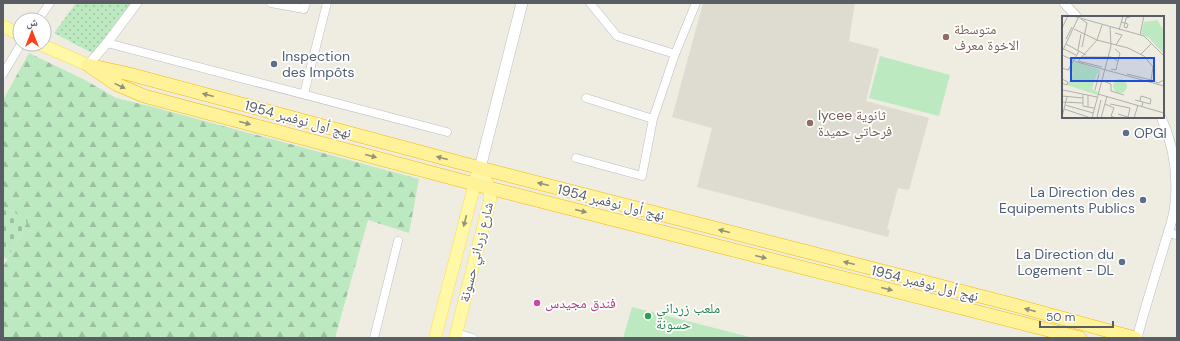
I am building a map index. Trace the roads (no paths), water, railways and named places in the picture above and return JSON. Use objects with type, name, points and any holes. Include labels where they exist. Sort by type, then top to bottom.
[{"type":"highway","name":"نهج أول نوفمبر 1954","points":[[88,65],[130,74],[480,168],[1003,302],[1136,338]]},
{"type":"highway","name":"نهج أول نوفمبر 1954","points":[[88,65],[116,84],[144,96],[489,188],[1080,338]]},
{"type":"highway","points":[[1000,317],[1003,302]]},
{"type":"main road","name":"شارع زرداني حسونة","points":[[436,332],[522,3]]},
{"type":"main road","points":[[3,26],[12,31]]},
{"type":"main road","name":"نهج أول نوفمبر 1954","points":[[52,49],[88,65]]},
{"type":"main road","name":"شارع زرداني حسونة","points":[[455,335],[488,207],[490,193],[489,188],[480,168]]},
{"type":"main road","points":[[436,332],[455,335]]},
{"type":"street","points":[[44,12],[50,3]]},
{"type":"street","points":[[88,65],[107,43],[137,3]]},
{"type":"street","points":[[271,3],[304,9],[306,3]]},
{"type":"street","points":[[304,94],[327,3]]},
{"type":"street","points":[[590,3],[617,36],[675,54]]},
{"type":"street","points":[[576,158],[642,176],[652,119],[675,54],[696,3]]},
{"type":"street","points":[[1064,3],[1076,16]]},
{"type":"street","points":[[107,43],[447,132]]},
{"type":"street","points":[[3,74],[16,52]]},
{"type":"street","points":[[586,98],[652,119]]},
{"type":"street","points":[[1136,338],[1172,234],[1172,221],[1176,204],[1176,168],[1166,128],[1161,118]]},
{"type":"street","points":[[374,338],[398,241]]},
{"type":"street","points":[[455,335],[472,338]]},
{"type":"place","name":"متوسطة الاخوة معرف","points":[[946,37]]},
{"type":"place","name":"Inspection des Impôts","points":[[274,64]]},
{"type":"place","name":"lycee ثانوية فرحاتي حميدة","points":[[810,123]]},
{"type":"place","name":"OPGI","points":[[1126,133]]},
{"type":"place","name":"La Direction des Equipements Publics","points":[[1143,200]]},
{"type":"place","name":"La Direction du Logement - DL","points":[[1122,262]]},
{"type":"place","name":"فندق مجيدس","points":[[537,303]]},
{"type":"place","name":"ملعب زرداني حسونة","points":[[648,316]]}]
